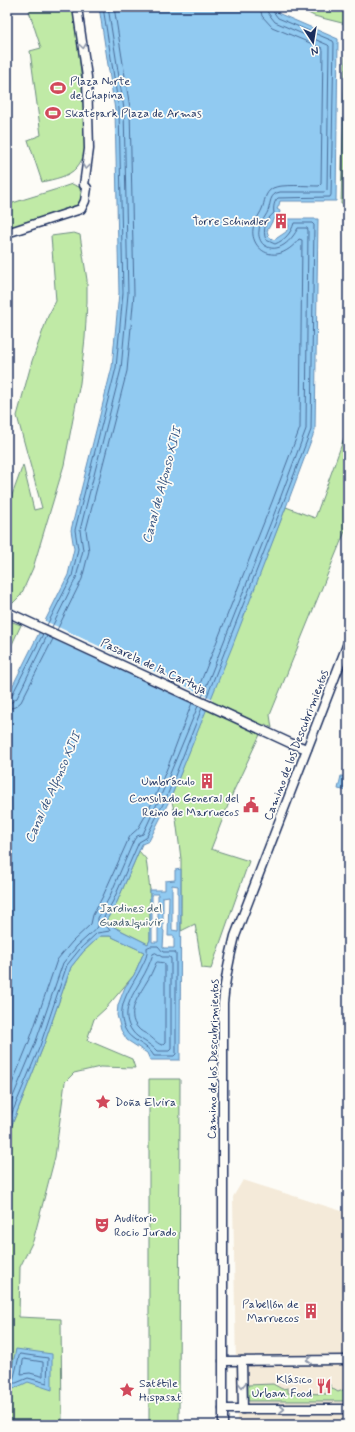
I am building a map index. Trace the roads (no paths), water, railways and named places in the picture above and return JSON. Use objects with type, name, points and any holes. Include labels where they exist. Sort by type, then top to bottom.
[{"type":"street","points":[[7,233],[81,209],[85,201],[87,188],[84,184],[89,149],[87,84],[77,7]]},
{"type":"street","name":"Pasarela de la Cartuja","points":[[7,612],[290,743],[307,749]]},
{"type":"street","name":"Camino de los Descubrimientos","points":[[223,1425],[225,981],[235,936],[348,643]]},
{"type":"street","points":[[224,1361],[348,1360]]},
{"type":"street","points":[[242,1361],[242,1409]]},
{"type":"street","points":[[223,1409],[348,1409]]},
{"type":"water","name":"Canal de Alfonso XIII","points":[[99,7],[274,7],[280,14],[338,39],[336,201],[280,201],[277,209],[280,211],[278,220],[274,218],[267,231],[269,237],[274,240],[286,232],[289,226],[287,222],[284,222],[286,219],[318,219],[315,430],[232,647],[171,797],[149,841],[142,844],[117,902],[106,921],[114,927],[148,944],[150,940],[150,890],[165,890],[165,881],[175,880],[175,870],[181,869],[180,1060],[150,1060],[147,1053],[127,1040],[121,1030],[117,1015],[118,1005],[125,987],[134,975],[144,952],[110,936],[100,936],[83,952],[71,967],[43,1047],[7,1137],[7,697],[68,575],[74,549],[71,530],[112,367],[119,293],[115,110]],"holes":[[[172,885],[178,886],[178,931],[172,930]],[[152,894],[158,894],[158,942],[152,942]],[[169,896],[168,936],[174,936],[174,948],[163,948],[163,897]]]},
{"type":"water","points":[[341,776],[348,777],[348,791],[338,789]]},
{"type":"water","points":[[16,1349],[52,1354],[52,1390],[28,1382],[7,1392]]},
{"type":"place","name":"Plaza Norte de Chapina","points":[[58,88]]},
{"type":"place","name":"Skatepark Plaza de Armas","points":[[53,113]]},
{"type":"place","name":"Torre Schindler","points":[[281,221]]},
{"type":"place","name":"Umbráculo","points":[[207,781]]},
{"type":"place","name":"Consulado General del Reino de Marruecos","points":[[251,805]]},
{"type":"place","name":"Doña Elvira","points":[[103,1102]]},
{"type":"place","name":"Auditorio Rocio Jurado","points":[[102,1225]]},
{"type":"place","name":"Pabellón de Marruecos","points":[[311,1311]]},
{"type":"place","name":"Klásico Urban Food","points":[[324,1386]]},
{"type":"place","name":"Satétile Hispasat","points":[[127,1390]]},
{"type":"park label","name":"Jardines del Guadalquivir","points":[[131,915]]}]
